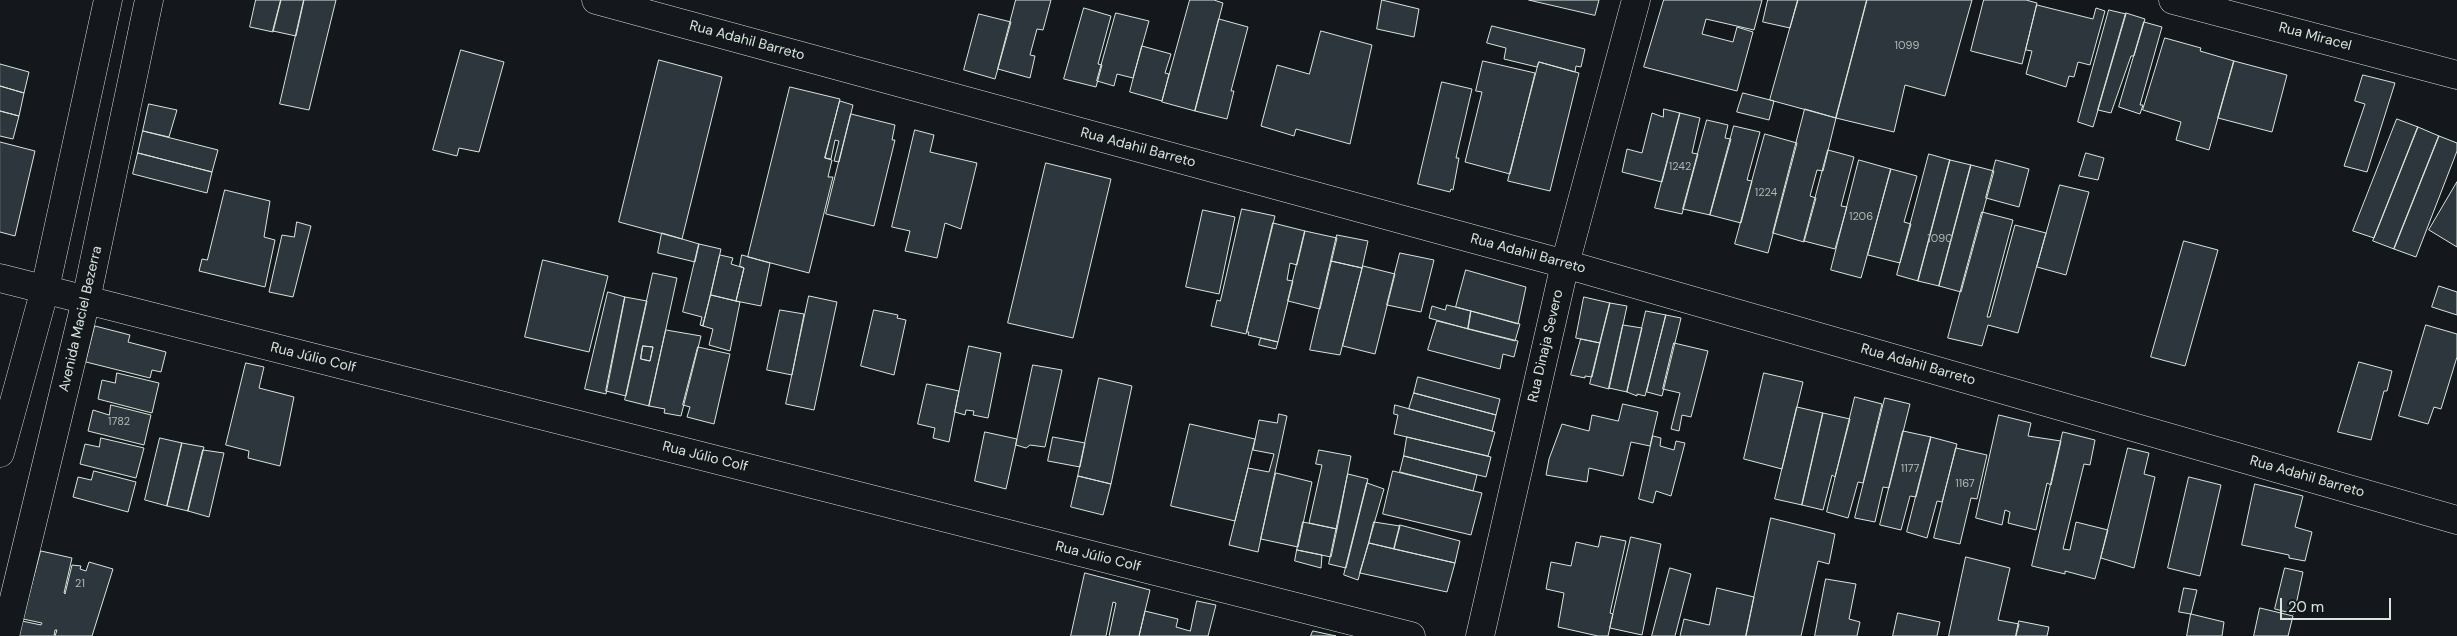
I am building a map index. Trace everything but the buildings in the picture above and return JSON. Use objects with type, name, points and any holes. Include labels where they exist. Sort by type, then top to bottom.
[{"type":"street","points":[[0,453],[45,289],[108,0]]},
{"type":"street","name":"Avenida Maciel Bezerra","points":[[5,636],[86,300],[149,0]]},
{"type":"street","name":"Rua Adahil Barreto","points":[[596,0],[1565,264],[2457,520]]},
{"type":"street","name":"Rua Dinaja Severo","points":[[1480,636],[1565,264],[1636,0]]},
{"type":"street","name":"Rua Miracel","points":[[2173,0],[2457,75]]},
{"type":"street","name":"Rua Júlio Colf","points":[[0,278],[1411,636]]}]
